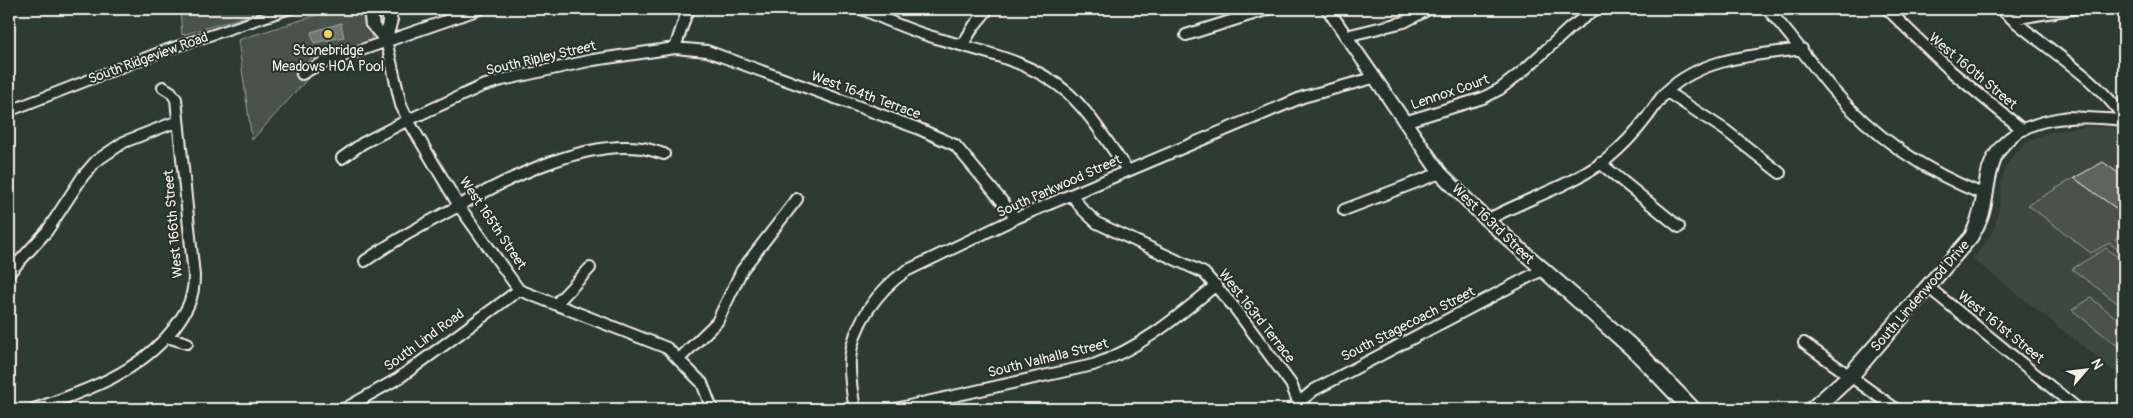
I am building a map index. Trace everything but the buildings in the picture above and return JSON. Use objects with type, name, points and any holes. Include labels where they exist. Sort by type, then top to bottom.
[{"type":"street","name":"South Ridgeview Road","points":[[9,111],[163,51],[289,9]]},
{"type":"street","name":"West 165th Street","points":[[370,9],[373,26],[386,40]]},
{"type":"street","name":"West 165th Street","points":[[387,9],[390,20],[386,40],[401,105],[408,120],[459,206],[519,290],[667,348],[702,383],[712,409]]},
{"type":"street","points":[[302,74],[318,65],[386,40],[480,9]]},
{"type":"street","points":[[675,48],[686,15],[690,9]]},
{"type":"street","points":[[862,9],[899,25],[1012,59],[1052,80],[1081,107],[1128,171]]},
{"type":"street","points":[[963,44],[974,26],[988,9]]},
{"type":"street","points":[[1186,35],[1269,9]]},
{"type":"street","name":"West 163rd Street","points":[[1327,9],[1440,173],[1487,220],[1638,353],[1692,409]]},
{"type":"street","points":[[1346,36],[1404,22],[1428,9]]},
{"type":"street","name":"Lennox Court","points":[[1404,122],[1482,98],[1500,89],[1523,72],[1571,27],[1596,9]]},
{"type":"street","points":[[1767,9],[1840,97],[1899,150],[1955,184],[1985,195]]},
{"type":"street","name":"West 160th Street","points":[[1887,9],[1920,44],[1978,96],[2023,130]]},
{"type":"street","points":[[2002,9],[2033,38],[2099,87],[2110,97],[2124,119]]},
{"type":"street","points":[[2012,19],[2072,9]]},
{"type":"street","name":"South Ripley Street","points":[[342,158],[363,143],[482,86],[593,60],[675,48]]},
{"type":"street","name":"West 164th Terrace","points":[[675,48],[707,51],[917,128],[955,145],[1016,218]]},
{"type":"street","points":[[1487,220],[1508,208],[1575,180],[1600,163],[1642,124],[1667,92],[1686,76],[1709,66],[1740,58],[1802,49]]},
{"type":"street","name":"South Parkwood Street","points":[[855,409],[850,374],[851,352],[860,328],[880,294],[890,283],[919,264],[985,235],[1016,218],[1303,97],[1373,78]]},
{"type":"street","name":"West 166th Street","points":[[34,409],[89,389],[122,374],[152,352],[167,337],[188,308],[193,295],[194,276],[176,99],[171,92],[163,87]]},
{"type":"street","points":[[1667,92],[1734,135],[1780,173]]},
{"type":"street","name":"South Lindenwood Drive","points":[[1813,409],[1850,376],[1971,237],[1981,214],[1991,165],[1996,153],[2009,138],[2038,124],[2061,118],[2090,116],[2124,119]]},
{"type":"street","points":[[9,273],[53,224],[81,179],[96,162],[127,140],[178,121]]},
{"type":"street","points":[[365,261],[387,246],[459,206],[529,171],[569,158],[606,150],[639,148],[664,154]]},
{"type":"street","points":[[1600,163],[1679,227]]},
{"type":"street","points":[[1344,210],[1440,173]]},
{"type":"street","name":"West 163rd Terrace","points":[[1072,195],[1082,209],[1097,223],[1115,234],[1186,262],[1216,285],[1291,384],[1297,407]]},
{"type":"street","points":[[679,359],[717,322],[742,270],[797,199]]},
{"type":"street","points":[[556,304],[590,268]]},
{"type":"street","name":"South Stagecoach Street","points":[[1297,407],[1314,390],[1542,270]]},
{"type":"street","name":"South Valhalla Street","points":[[895,409],[1113,359],[1154,336],[1216,285]]},
{"type":"street","name":"West 161st Street","points":[[1928,287],[2078,409]]},
{"type":"street","name":"South Lind Road","points":[[346,409],[399,378],[519,290]]},
{"type":"street","points":[[167,337],[187,343]]},
{"type":"street","points":[[1804,342],[1896,409]]},
{"type":"shaded area","points":[[180,9],[270,9],[182,35]]},
{"type":"shaded area","points":[[336,9],[365,9],[372,38],[364,45],[325,53],[309,61],[303,69],[311,75],[252,140],[238,40]]},
{"type":"shaded area","name":"Stonebridge Meadows HOA Pool","points":[[341,23],[344,37],[314,43],[311,32]]},
{"type":"shaded area","points":[[2071,128],[2124,128],[2124,379],[1973,259],[1988,240],[1995,227],[2000,204],[2002,178],[2013,155],[2026,143],[2044,134]]},
{"type":"shaded area","points":[[2074,178],[2124,214],[2124,233],[2115,239],[2124,246],[2124,254],[2109,243],[2091,253],[2028,205]]},
{"type":"shaded area","points":[[2106,248],[2122,260],[2124,259],[2124,304],[2120,305],[2072,269]]},
{"type":"shaded area","points":[[2091,298],[2124,324],[2124,351],[2072,310]]},
{"type":"place","name":"Stonebridge Meadows HOA Pool","points":[[328,34]]}]
